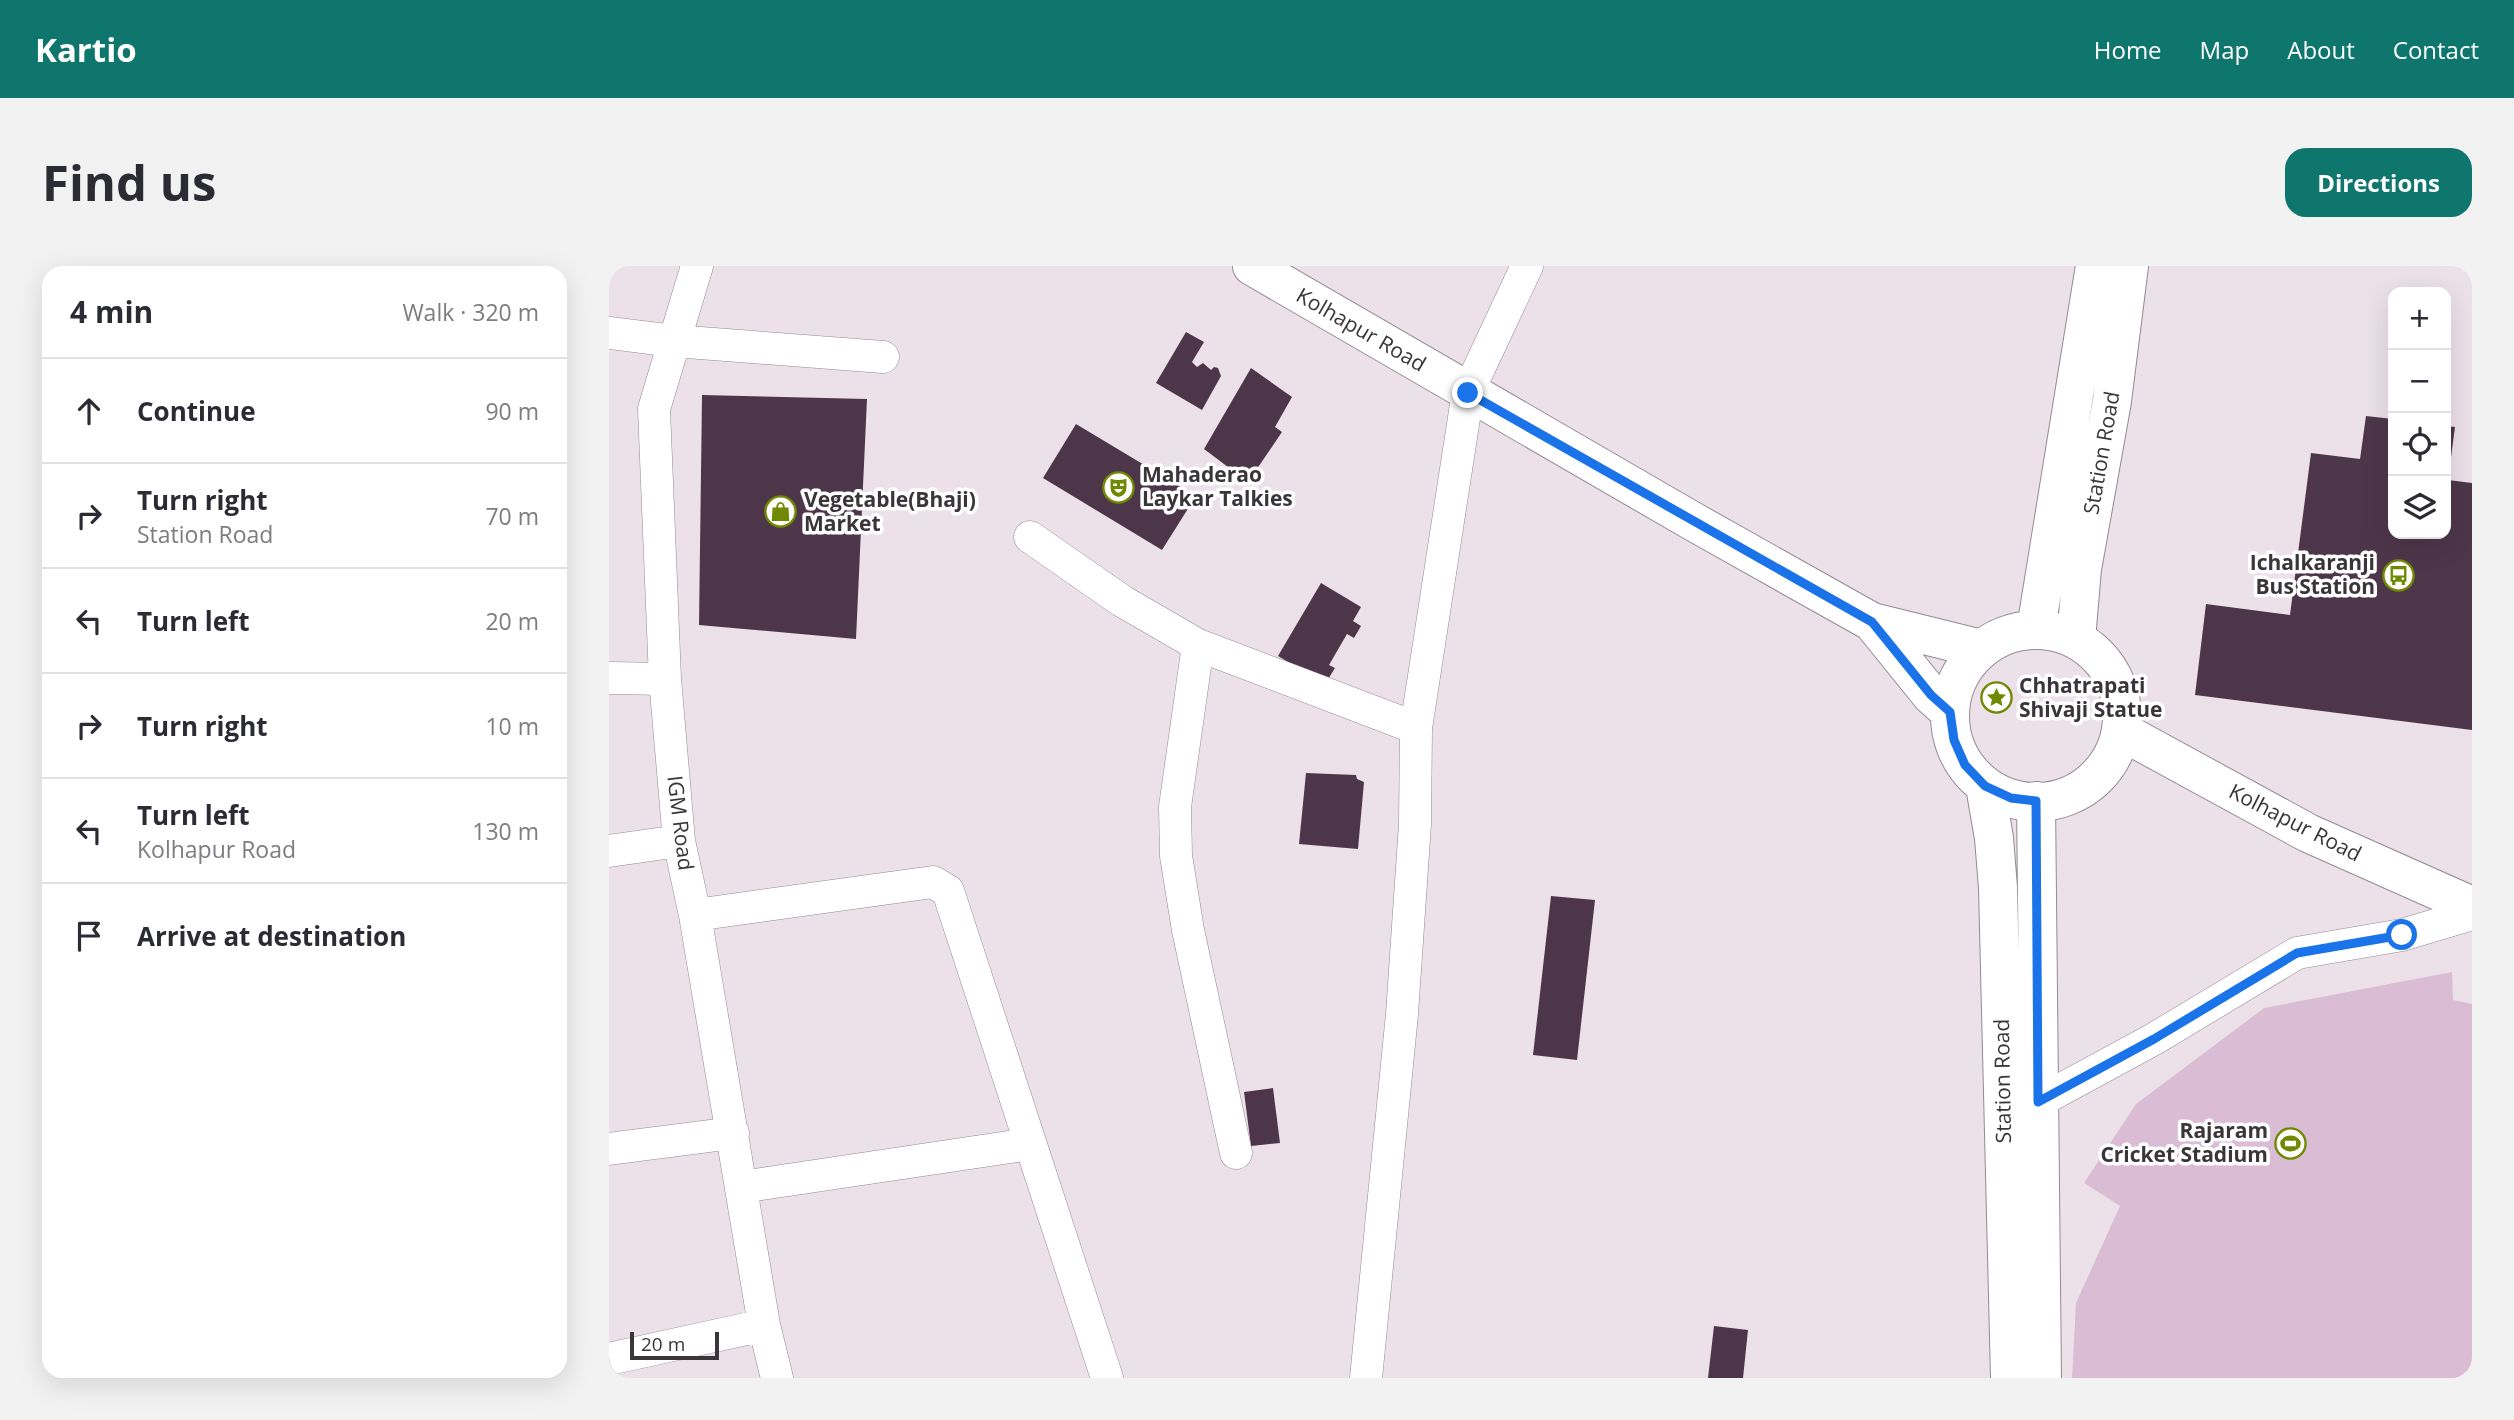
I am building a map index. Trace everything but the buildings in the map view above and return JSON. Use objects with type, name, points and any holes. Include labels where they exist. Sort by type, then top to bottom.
[{"type":"main road","name":"Kolhapur Road","points":[[1252,266],[1468,393],[1872,622],[1981,649]]},
{"type":"main road","name":"Station Road","points":[[2036,629],[2095,266]]},
{"type":"main road","name":"Station Road","points":[[2075,639],[2082,569],[2112,401],[2129,266]]},
{"type":"main road","name":"Kolhapur Road","points":[[1872,622],[1931,695],[1950,712]]},
{"type":"main road","points":[[2036,629],[2054,631],[2075,639],[2098,656],[2115,679],[2122,707],[2121,731],[2110,762],[2092,783],[2067,797],[2036,801],[2011,798],[1985,786],[1965,765],[1954,740],[1950,712],[1956,684],[1965,664],[1993,642],[2036,629]]},
{"type":"main road","name":"Kolhapur Road","points":[[2121,731],[2308,833],[2472,906]]},
{"type":"main road","name":"Station Road","points":[[1985,786],[1999,888],[2010,1378]]},
{"type":"main road","name":"Station Road","points":[[2036,801],[2042,1378]]},
{"type":"street","name":"IGM Road","points":[[697,266],[654,409],[665,679],[680,841],[733,1133],[764,1325],[777,1378]]},
{"type":"street","points":[[1366,1378],[1402,1014],[1415,824],[1416,728],[1468,393],[1527,266]]},
{"type":"street","points":[[609,333],[674,341],[883,357]]},
{"type":"street","points":[[1030,537],[1122,601],[1198,645],[1416,728]]},
{"type":"street","points":[[1198,645],[1175,807],[1176,856],[1188,930],[1236,1153]]},
{"type":"street","points":[[609,678],[665,679]]},
{"type":"street","points":[[609,851],[680,841]]},
{"type":"street","points":[[695,915],[933,882],[948,891],[1107,1378]]},
{"type":"street","points":[[2038,1102],[2154,1039],[2297,953],[2402,935],[2472,914]]},
{"type":"street","points":[[609,1149],[733,1133]]},
{"type":"street","points":[[741,1187],[1030,1144]]},
{"type":"street","points":[[609,1359],[764,1325]]},
{"type":"shaded area","name":"Rajaram Cricket Stadium","points":[[2452,972],[2453,1000],[2472,1004],[2472,1378],[2072,1378],[2076,1303],[2120,1206],[2084,1183],[2136,1104],[2264,1008]]},
{"type":"place","name":"Mahaderao Laykar Talkies","points":[[1119,487]]},
{"type":"place","name":"Vegetable(Bhaji) Market","points":[[781,512]]},
{"type":"place","name":"Ichalkaranji Bus Station","points":[[2398,575]]},
{"type":"place","name":"Chhatrapati Shivaji Statue","points":[[1996,698]]},
{"type":"place","name":"Rajaram Cricket Stadium","points":[[2291,1143]]},
{"type":"route","points":[[1468,393],[1872,622],[1931,695],[1950,712],[1954,740],[1965,765],[1985,786],[2011,798],[2036,801],[2038,1102],[2154,1039],[2297,953],[2402,935]]}]
